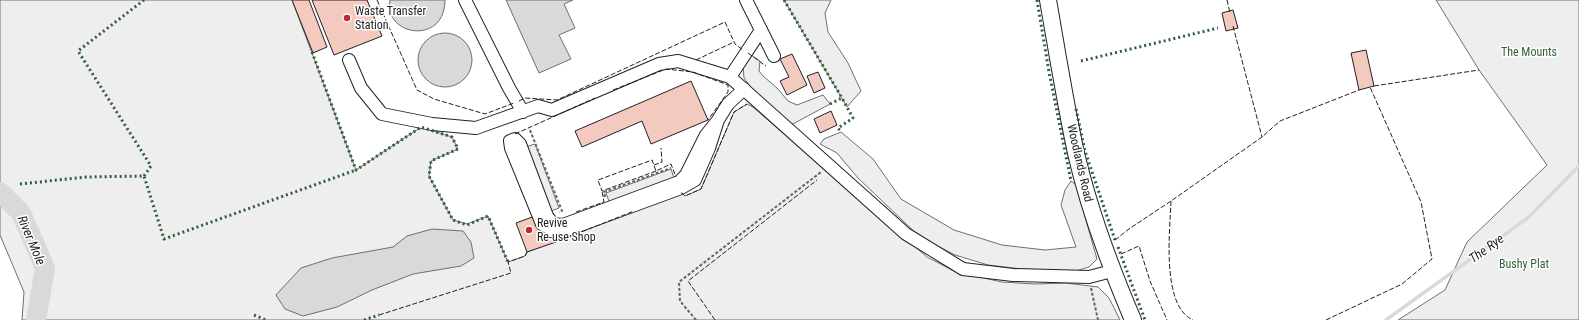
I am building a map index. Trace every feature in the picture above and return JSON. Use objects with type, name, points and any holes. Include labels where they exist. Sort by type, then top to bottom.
[{"type":"main road","name":"Woodlands Road","points":[[1048,0],[1076,153],[1091,207],[1112,271],[1133,320]]},
{"type":"lane","points":[[465,0],[509,88],[523,112]]},
{"type":"lane","points":[[746,0],[774,56]]},
{"type":"lane","points":[[730,77],[761,30]]},
{"type":"lane","points":[[349,60],[361,88],[382,114],[432,124],[476,128],[538,106],[552,110],[659,64],[678,61],[730,77],[906,234],[963,269],[1013,275],[1089,277],[1112,271]]},
{"type":"lane","points":[[688,178],[680,188],[564,231],[554,231],[542,224],[511,148],[510,141],[515,139],[520,144],[547,216],[553,224],[563,225],[688,178],[695,180],[709,148],[718,120],[728,104],[744,89]]},
{"type":"path","points":[[696,320],[680,301],[679,282],[812,180],[829,165]]},
{"type":"path","points":[[1089,277],[1098,320]]},
{"type":"green space","points":[[0,0],[292,0],[356,170],[421,127],[452,137],[458,149],[431,161],[429,176],[453,220],[467,224],[488,216],[508,262],[525,256],[527,252],[682,193],[685,196],[701,189],[734,112],[747,104],[753,107],[927,257],[956,272],[1002,282],[1035,284],[1066,283],[1098,287],[1109,298],[1120,320],[22,320],[24,292],[0,235]]},
{"type":"green space","points":[[784,0],[831,0],[825,13],[828,32],[848,63],[861,91],[847,107]]},
{"type":"green space","points":[[1436,0],[1579,0],[1579,320],[1398,320],[1445,290],[1467,242],[1547,165],[1479,70]]},
{"type":"green space","points":[[751,55],[760,61],[759,71],[763,76],[777,88],[788,101],[797,105],[823,95],[830,104],[791,125],[751,88],[744,78],[743,66]]},
{"type":"green space","points":[[841,132],[873,159],[901,199],[954,230],[1002,245],[1045,250],[1076,247],[1061,205],[1065,190],[1071,181],[1076,185],[1097,259],[1089,267],[1076,271],[1022,269],[988,265],[955,255],[920,237],[858,178],[837,153],[820,144],[824,139]]},
{"type":"shaded area","points":[[390,0],[445,0],[442,15],[435,24],[426,30],[415,31],[404,28],[396,22],[390,12]]},
{"type":"shaded area","points":[[506,0],[573,0],[564,4],[575,28],[559,35],[571,59],[539,73]]},
{"type":"shaded area","points":[[440,33],[450,33],[460,37],[468,45],[472,55],[472,65],[468,75],[460,83],[450,87],[440,87],[430,83],[422,75],[418,65],[418,55],[422,45],[430,37]]},
{"type":"shaded area","points":[[535,144],[559,208],[551,211],[526,147]]},
{"type":"shaded area","points":[[671,169],[675,181],[610,204],[606,193]]},
{"type":"shaded area","points":[[432,229],[463,231],[471,242],[474,258],[461,266],[413,274],[372,290],[337,307],[303,316],[285,309],[276,295],[301,268],[332,258],[393,247],[407,236]]},
{"type":"building","points":[[292,0],[309,0],[327,47],[313,53]]},
{"type":"building","name":"Waste Transfer Station","points":[[312,0],[367,0],[382,36],[334,55]]},
{"type":"building","points":[[1233,10],[1238,28],[1226,31],[1222,13]]},
{"type":"building","points":[[1366,50],[1374,86],[1359,90],[1351,53]]},
{"type":"building","points":[[792,54],[807,85],[787,95],[780,81],[789,77],[780,59]]},
{"type":"building","points":[[818,72],[825,88],[814,93],[807,76]]},
{"type":"building","points":[[691,81],[708,120],[651,144],[642,121],[582,147],[575,131]]},
{"type":"building","points":[[831,111],[837,125],[820,133],[814,119]]},
{"type":"building","name":"Revive Re-use Shop","points":[[535,216],[544,240],[554,237],[556,242],[527,252],[516,223]]},
{"type":"waterway","name":"The Rye","points":[[1386,320],[1529,217],[1579,166]]},
{"type":"waterway","name":"River Mole","points":[[0,192],[21,213],[45,268],[36,320]]},
{"type":"hedge","points":[[144,0],[78,51],[151,166],[144,176]]},
{"type":"hedge","points":[[784,0],[842,98]]},
{"type":"hedge","points":[[1037,0],[1049,72],[1071,181]]},
{"type":"hedge","points":[[1081,61],[1218,28]]},
{"type":"hedge","points":[[312,52],[356,170],[421,127],[452,137],[458,149],[431,161],[429,176],[453,220],[467,225],[488,216],[508,262]]},
{"type":"hedge","points":[[830,104],[842,98],[853,118],[838,128],[841,132]]},
{"type":"hedge","points":[[1076,109],[1085,151],[1115,240]]},
{"type":"hedge","points":[[20,184],[86,177],[144,176],[164,239],[356,170]]},
{"type":"hedge","points":[[1118,247],[1145,320]]},
{"type":"hedge","points":[[254,315],[266,320]]},
{"type":"hedge","points":[[364,320],[379,315]]},
{"type":"fence","points":[[377,0],[417,90],[434,99],[485,114],[514,103]]},
{"type":"fence","points":[[1227,0],[1230,13]]},
{"type":"fence","points":[[519,101],[525,98],[557,100],[725,22],[735,44],[743,50]]},
{"type":"fence","points":[[1233,26],[1262,137]]},
{"type":"fence","points":[[696,60],[734,42]]},
{"type":"fence","points":[[748,53],[766,66]]},
{"type":"fence","points":[[613,90],[666,69],[693,72],[728,85],[728,92],[708,120]]},
{"type":"fence","points":[[1374,86],[1479,70]]},
{"type":"fence","points":[[1326,320],[1402,284],[1432,259],[1421,202],[1370,87]]},
{"type":"fence","points":[[1115,240],[1262,137],[1280,121],[1359,90]]},
{"type":"fence","points":[[515,134],[595,98]]},
{"type":"fence","points":[[681,193],[685,196],[701,189],[734,112],[747,104]]},
{"type":"fence","points":[[654,165],[662,162],[661,148]]},
{"type":"fence","points":[[656,171],[602,191],[598,180],[652,160],[656,171],[671,164],[676,177]]},
{"type":"fence","points":[[715,320],[688,281],[817,180]]},
{"type":"fence","points":[[576,212],[604,202],[602,191]]},
{"type":"fence","points":[[1171,201],[1169,248],[1172,284],[1176,300],[1183,312],[1193,320]]},
{"type":"fence","points":[[556,242],[634,211]]},
{"type":"fence","points":[[1121,254],[1139,246],[1150,281],[1167,320]]},
{"type":"fence","points":[[379,315],[511,273],[508,262],[525,256],[527,252]]},
{"type":"place","name":"Waste Transfer Station","points":[[347,18]]},
{"type":"place","name":"Revive Re-use Shop","points":[[529,230]]},
{"type":"park label","name":"The Mounts","points":[[1529,52]]},
{"type":"park label","name":"Bushy Plat","points":[[1524,264]]}]
